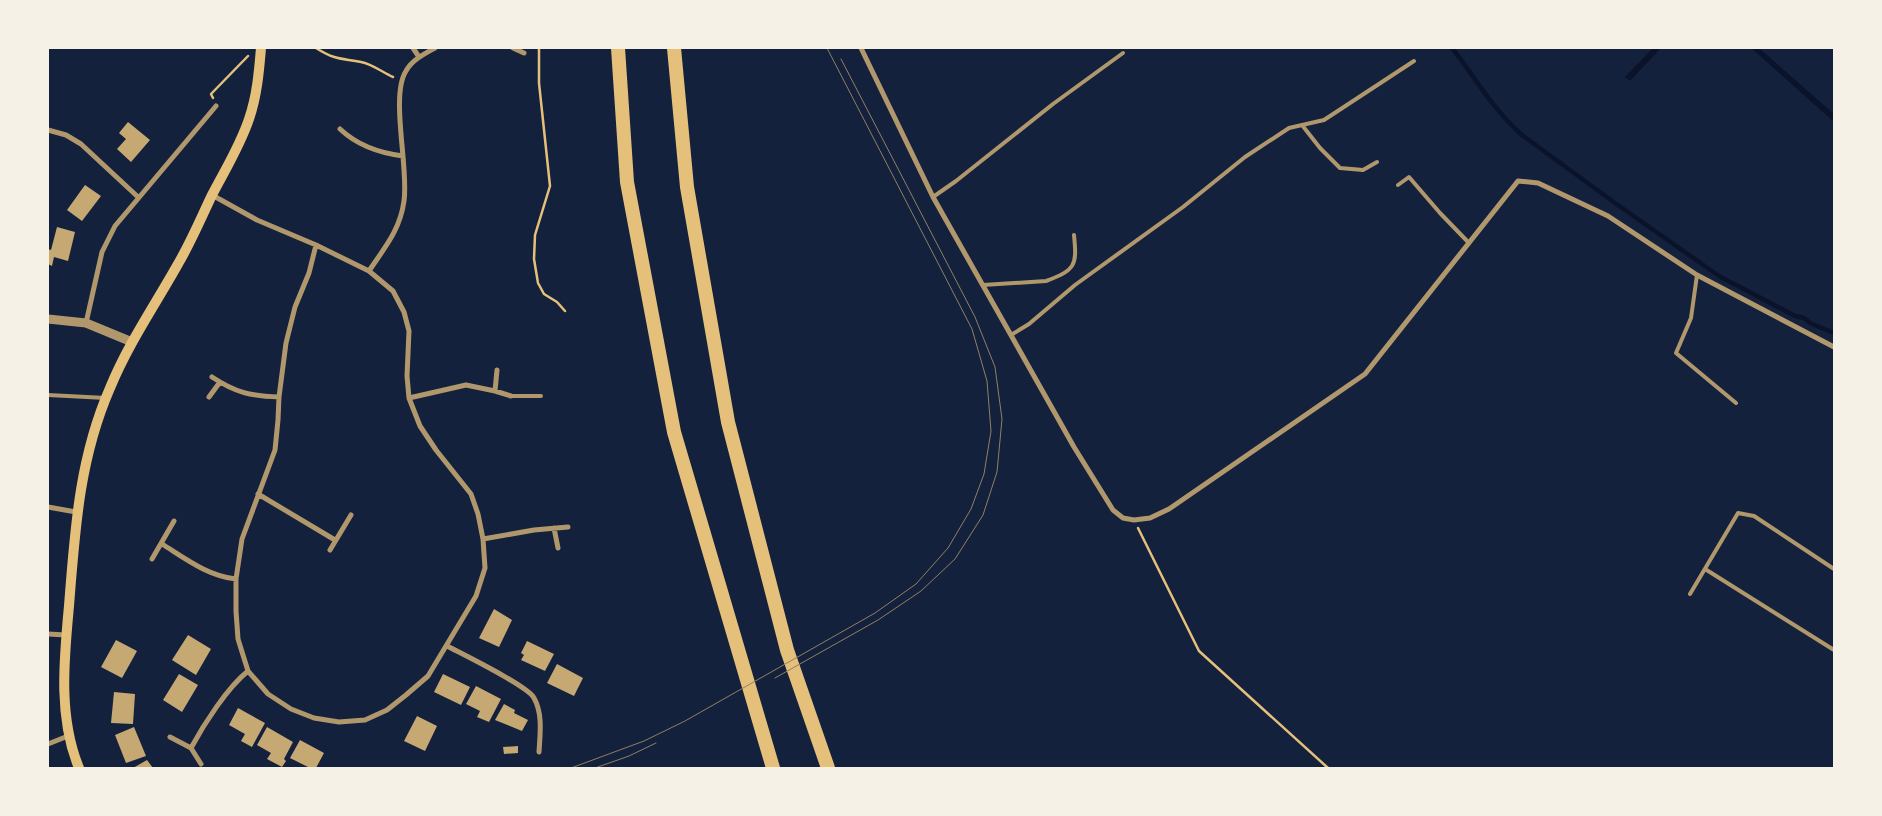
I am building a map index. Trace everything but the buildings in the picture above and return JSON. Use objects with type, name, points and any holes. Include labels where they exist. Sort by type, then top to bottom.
[{"type":"highway","points":[[618,48],[628,182],[674,432],[773,768]]},
{"type":"highway","points":[[674,48],[687,187],[728,422],[787,650],[828,768]]},
{"type":"main road","points":[[79,768],[68,736],[64,661],[76,512],[85,463],[95,425],[132,342],[179,263],[240,143],[250,117],[257,85],[261,48]]},
{"type":"street","points":[[413,48],[420,57]]},
{"type":"street","points":[[369,272],[397,229],[401,215],[405,186],[400,113],[401,80],[410,65],[435,48]]},
{"type":"street","points":[[514,48],[524,53]]},
{"type":"street","points":[[861,48],[933,197],[1074,447],[1113,510],[1123,518],[1134,520],[1150,518],[1169,509],[1364,374],[1518,181],[1538,183],[1608,216],[1697,275],[1834,347]]},
{"type":"street","points":[[86,323],[102,252],[115,226],[216,106]]},
{"type":"street","points":[[340,129],[360,144],[388,154],[403,156]]},
{"type":"street","points":[[48,130],[66,135],[82,144],[138,197]]},
{"type":"street","points":[[212,196],[257,220],[316,245],[369,272],[393,291],[404,312],[409,332],[407,376],[409,398],[420,426],[436,450],[471,494],[484,539],[485,568],[476,596],[428,676],[387,710],[365,720],[339,722],[314,718],[291,709],[268,694],[248,672],[238,639],[236,612],[236,579],[242,539],[274,450],[278,420],[278,397],[286,343],[295,306],[308,273],[316,245]]},
{"type":"street","points":[[48,319],[86,323],[132,342]]},
{"type":"street","points":[[495,391],[498,370]]},
{"type":"street","points":[[212,377],[254,396],[278,397]]},
{"type":"street","points":[[209,397],[220,382]]},
{"type":"street","points":[[409,398],[466,385],[511,396]]},
{"type":"street","points":[[258,494],[335,540]]},
{"type":"street","points":[[48,508],[76,512]]},
{"type":"street","points":[[330,550],[351,515]]},
{"type":"street","points":[[152,559],[174,521]]},
{"type":"street","points":[[484,539],[568,527]]},
{"type":"street","points":[[554,528],[558,548]]},
{"type":"street","points":[[162,544],[203,570],[221,578],[236,579]]},
{"type":"street","points":[[48,634],[66,635]]},
{"type":"street","points":[[447,646],[518,685],[533,696],[539,711],[541,726],[539,752]]},
{"type":"street","points":[[191,748],[236,681],[248,672]]},
{"type":"street","points":[[48,744],[68,736]]},
{"type":"street","points":[[170,737],[191,748],[201,764]]},
{"type":"lane","points":[[933,197],[1053,104],[1123,53]]},
{"type":"lane","points":[[1011,335],[1029,324],[1075,285],[1183,207],[1245,157],[1289,128],[1324,120],[1414,61]]},
{"type":"lane","points":[[1302,125],[1320,148],[1340,168],[1363,170],[1377,162]]},
{"type":"lane","points":[[1398,185],[1409,177],[1469,243]]},
{"type":"lane","points":[[983,285],[1046,281],[1056,278],[1074,264],[1076,259],[1074,235]]},
{"type":"lane","points":[[1697,275],[1690,318],[1676,353],[1736,403]]},
{"type":"lane","points":[[48,395],[106,398]]},
{"type":"lane","points":[[511,396],[541,396]]},
{"type":"lane","points":[[1690,594],[1738,513],[1754,516],[1834,569]]},
{"type":"lane","points":[[1705,569],[1834,650]]},
{"type":"path","points":[[316,48],[342,60],[362,62],[401,80]]},
{"type":"path","points":[[538,48],[539,83],[550,186],[535,235],[534,259],[538,283],[544,294],[557,302],[565,312]]},
{"type":"path","points":[[216,106],[211,94],[250,54]]},
{"type":"path","points":[[1134,520],[1199,651],[1328,768]]},
{"type":"water","points":[[1653,48],[1661,48],[1630,81],[1625,77]]},
{"type":"water","points":[[1751,48],[1759,48],[1834,114],[1834,122]]},
{"type":"waterway","points":[[1452,48],[1493,104],[1522,135],[1719,276],[1795,316],[1804,318],[1810,323],[1834,333]]},
{"type":"tram line","points":[[571,768],[644,741],[685,721],[875,613],[916,584],[948,548],[971,509],[984,474],[991,431],[987,381],[972,329],[827,48]]},
{"type":"tram line","points":[[775,678],[878,620],[921,591],[955,559],[983,515],[997,472],[1002,419],[995,367],[975,317],[841,59]]},
{"type":"tram line","points":[[595,768],[629,756],[656,743]]}]
